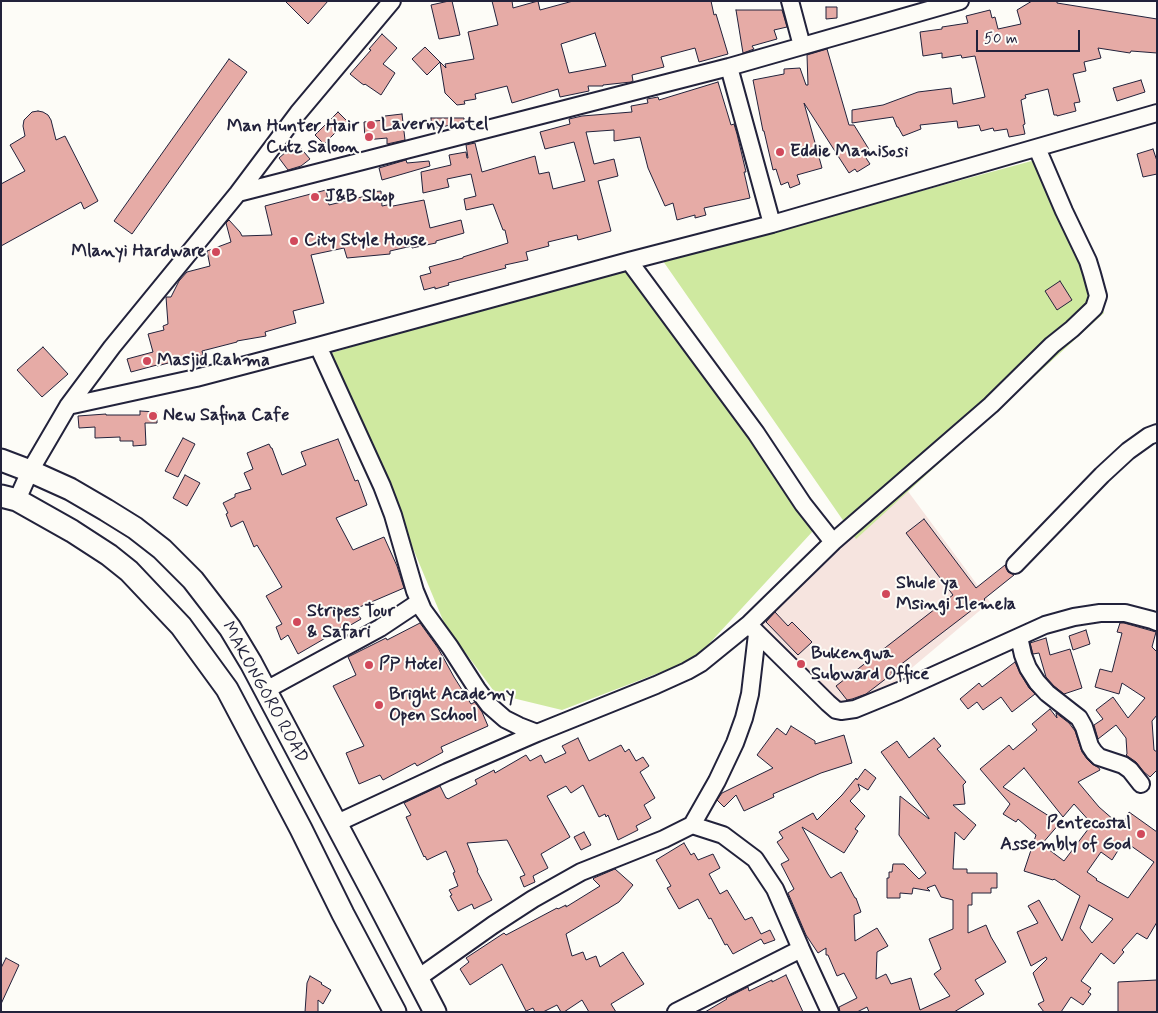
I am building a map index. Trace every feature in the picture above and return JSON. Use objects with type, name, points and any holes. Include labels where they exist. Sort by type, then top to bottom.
[{"type":"main road","name":"MAKONGORO ROAD","points":[[1,460],[70,489],[106,510],[162,549],[193,580],[230,628],[266,690],[435,1012]]},
{"type":"main road","name":"MAKONGORO ROAD","points":[[9,498],[72,530],[109,555],[129,571],[181,626],[227,689],[395,1012]]},
{"type":"street","points":[[9,498],[30,471],[68,406],[112,347],[238,193],[298,112],[392,1]]},
{"type":"street","points":[[790,1],[802,46]]},
{"type":"street","points":[[238,193],[729,67],[960,1]]},
{"type":"street","points":[[729,67],[772,224]]},
{"type":"street","points":[[68,406],[196,378],[772,224],[1157,113]]},
{"type":"street","points":[[335,824],[537,733],[656,686],[687,671],[753,629],[833,542],[984,412],[1052,345],[1094,308],[1098,296],[1092,274],[1037,148]]},
{"type":"street","points":[[629,261],[756,433],[803,504],[833,542]]},
{"type":"street","points":[[318,346],[382,486],[393,515],[411,579],[423,610],[473,683],[490,704],[505,719],[537,733]]},
{"type":"street","points":[[1015,565],[1102,475],[1128,451],[1149,436],[1157,433]]},
{"type":"street","points":[[266,690],[380,628],[419,602]]},
{"type":"street","points":[[753,629],[832,707],[841,711],[854,709],[899,691],[1045,625],[1074,617],[1100,613],[1125,613],[1157,622]]},
{"type":"street","points":[[418,978],[493,925],[580,872],[664,839],[692,825],[717,781],[738,735],[750,694],[753,629]]},
{"type":"street","points":[[1019,637],[1026,662],[1037,682],[1047,693],[1079,718],[1094,752],[1100,757],[1123,765],[1130,770],[1141,784]]},
{"type":"street","points":[[692,825],[723,835],[755,859],[774,889],[830,1012]]},
{"type":"street","points":[[676,1012],[801,948]]},
{"type":"shaded area","points":[[907,490],[990,602],[850,720],[749,622]]},
{"type":"green space","points":[[1039,159],[1104,313],[856,539],[663,261]]},
{"type":"green space","points":[[637,260],[813,531],[695,659],[562,710],[496,694],[445,625],[399,515],[325,355]]},
{"type":"building","points":[[285,1],[328,1],[308,24]]},
{"type":"building","points":[[452,1],[460,35],[439,39],[431,5]]},
{"type":"building","points":[[492,1],[512,1],[513,8],[538,1],[540,10],[573,1],[711,1],[728,54],[699,62],[695,48],[661,57],[664,67],[632,75],[633,81],[631,82],[588,86],[589,91],[560,97],[558,89],[512,103],[507,86],[475,94],[476,99],[464,101],[465,104],[457,105],[445,93],[440,62],[446,68],[445,64],[474,59],[468,32],[498,25]],"holes":[[[595,33],[606,66],[569,73],[561,44]]]},
{"type":"building","points":[[1032,1],[1057,1],[1057,3],[1157,19],[1157,53],[1131,51],[1130,53],[1098,48],[1101,58],[1084,62],[1086,71],[1073,74],[1080,102],[1074,103],[1076,111],[1057,116],[1054,115],[1048,89],[1025,95],[1026,98],[1021,100],[1025,134],[1009,137],[1007,129],[994,131],[993,128],[981,131],[979,125],[958,128],[957,121],[920,125],[921,129],[903,136],[893,117],[852,123],[852,110],[883,105],[918,92],[951,88],[953,104],[985,97],[975,56],[962,58],[961,55],[942,58],[942,53],[923,56],[920,32],[968,23],[966,16],[990,10],[992,18],[995,17],[998,29],[1021,24],[1017,10]]},
{"type":"building","points":[[826,7],[837,7],[837,18],[826,19]]},
{"type":"building","points":[[736,10],[782,10],[787,27],[774,30],[777,39],[752,46],[754,49],[743,53]]},
{"type":"building","points":[[382,34],[397,48],[383,64],[395,73],[381,95],[350,74]]},
{"type":"building","points":[[425,47],[440,62],[427,75],[412,59]]},
{"type":"building","points":[[827,49],[849,125],[854,125],[870,151],[864,155],[870,164],[857,172],[855,169],[849,173],[804,103],[822,168],[797,175],[800,184],[790,188],[788,182],[781,185],[776,169],[773,170],[753,80],[784,74],[784,69],[800,68],[806,85],[808,85],[807,55]]},
{"type":"building","points":[[229,59],[247,72],[132,234],[114,221]]},
{"type":"building","points":[[1141,80],[1145,92],[1117,101],[1113,88]]},
{"type":"building","points":[[718,82],[731,125],[734,124],[737,134],[750,198],[704,208],[706,215],[695,218],[695,215],[677,220],[673,203],[665,206],[648,168],[640,137],[614,141],[614,130],[586,132],[594,164],[614,159],[618,176],[598,181],[611,231],[578,240],[577,235],[548,242],[549,246],[526,252],[528,260],[505,265],[506,268],[448,283],[449,285],[424,290],[420,276],[431,273],[429,267],[508,243],[505,230],[503,230],[493,204],[466,210],[464,199],[476,196],[471,174],[447,179],[449,187],[423,193],[421,172],[451,165],[449,155],[466,152],[468,158],[466,145],[475,143],[482,172],[535,156],[539,174],[549,172],[553,189],[585,181],[574,142],[545,149],[540,132],[570,124],[569,119],[582,116],[632,112],[631,106],[648,103],[647,99],[658,97],[659,100]]},
{"type":"building","points":[[38,111],[48,115],[56,140],[65,136],[98,201],[84,209],[81,202],[1,246],[1,184],[25,171],[10,145],[25,136],[24,120],[32,112]]},
{"type":"building","points":[[338,112],[347,121],[324,144],[315,135]]},
{"type":"building","points":[[402,114],[405,140],[387,144],[387,138],[365,140],[364,122],[385,120],[385,116]]},
{"type":"building","points":[[431,118],[464,118],[464,122],[432,129]]},
{"type":"building","points":[[294,145],[298,145],[310,159],[301,166],[288,170],[279,158]]},
{"type":"building","points":[[1153,149],[1157,161],[1157,174],[1143,177],[1137,154]]},
{"type":"building","points":[[406,160],[407,163],[429,161],[430,166],[382,180],[379,168]]},
{"type":"building","points":[[326,190],[329,205],[370,195],[370,192],[381,191],[382,206],[392,204],[393,206],[424,200],[430,228],[461,220],[464,233],[436,241],[436,243],[390,251],[390,254],[347,258],[344,248],[311,255],[324,303],[293,311],[296,323],[265,332],[266,336],[237,341],[202,351],[203,355],[131,372],[127,359],[153,352],[148,334],[164,330],[163,326],[168,324],[166,297],[171,297],[179,281],[187,272],[210,266],[207,251],[231,242],[226,223],[229,220],[242,236],[272,235],[265,206]]},
{"type":"building","points":[[1060,281],[1072,300],[1057,310],[1045,291]]},
{"type":"building","points":[[43,347],[68,374],[42,397],[17,370]]},
{"type":"building","points":[[140,411],[157,412],[157,423],[145,423],[146,445],[133,446],[133,441],[120,441],[120,437],[95,438],[95,427],[79,428],[78,416],[106,414],[140,415]]},
{"type":"building","points":[[183,438],[195,444],[178,477],[165,471]]},
{"type":"building","points":[[338,439],[355,481],[358,480],[367,505],[336,518],[353,550],[384,537],[397,566],[404,588],[355,609],[361,619],[342,630],[341,627],[298,654],[288,635],[281,640],[276,627],[282,624],[266,596],[282,587],[257,545],[254,547],[243,521],[231,527],[226,514],[228,513],[223,503],[235,497],[235,494],[251,489],[244,473],[253,469],[247,453],[269,444],[282,475],[306,465],[301,452]]},
{"type":"building","points":[[185,475],[200,483],[187,506],[173,498]]},
{"type":"building","points":[[924,519],[976,588],[1005,565],[1008,572],[1014,575],[866,694],[847,700],[836,686],[953,595],[906,533]]},
{"type":"building","points":[[775,612],[788,626],[792,622],[812,642],[798,655],[766,622]]},
{"type":"building","points":[[420,623],[438,648],[471,704],[475,702],[482,712],[488,726],[441,747],[443,752],[417,766],[415,763],[383,780],[380,775],[359,784],[346,753],[364,746],[333,686],[356,675],[348,657]]},
{"type":"building","points":[[1120,623],[1156,632],[1152,647],[1157,652],[1157,715],[1152,721],[1154,750],[1157,752],[1157,770],[1150,777],[1136,762],[1126,755],[1126,738],[1116,725],[1098,739],[1094,725],[1103,719],[1096,710],[1113,697],[1128,718],[1145,698],[1122,683],[1119,694],[1095,687],[1100,669],[1112,672],[1122,633],[1117,632]]},
{"type":"building","points":[[1086,630],[1090,644],[1073,650],[1069,636]]},
{"type":"building","points":[[1046,638],[1050,655],[1070,649],[1082,688],[1064,694],[1046,677],[1039,653],[1033,654],[1030,643]]},
{"type":"building","points":[[1015,662],[1029,688],[1035,694],[1012,712],[1001,697],[983,710],[977,702],[968,709],[960,699],[979,683],[982,687]]},
{"type":"building","points":[[1050,709],[1057,718],[1056,713],[1069,723],[1075,731],[1082,752],[1100,770],[1078,782],[1099,807],[1122,827],[1129,812],[1157,832],[1157,922],[1147,939],[1137,933],[1122,950],[1124,952],[1114,964],[1101,953],[1081,981],[1091,988],[1088,992],[1091,994],[1083,1005],[1071,997],[1061,1012],[1044,1012],[1038,1004],[1044,1001],[1033,973],[1047,959],[1046,957],[1031,966],[1017,932],[1038,923],[1028,906],[1039,900],[1062,941],[1080,896],[1054,879],[1024,871],[1036,835],[1018,819],[1016,822],[1003,814],[1010,804],[980,769],[1009,745],[1013,750],[1037,730],[1032,724]],"holes":[[[1024,768],[1063,817],[1074,804],[1092,824],[1064,861],[1041,845],[1060,823],[1003,787]],[[1124,841],[1154,862],[1128,898],[1096,880],[1087,872],[1101,852],[1112,860]],[[1089,905],[1113,919],[1092,943],[1080,928]]]},
{"type":"building","points":[[791,726],[815,741],[815,744],[844,735],[852,763],[821,773],[773,794],[774,797],[744,811],[736,795],[724,807],[717,800],[722,793],[773,768],[757,755],[777,728],[786,735]]},
{"type":"building","points":[[578,738],[589,761],[621,745],[625,752],[629,749],[636,761],[643,757],[649,766],[640,772],[655,798],[644,805],[651,818],[636,826],[638,830],[618,840],[608,815],[606,817],[605,814],[599,817],[583,785],[571,793],[566,786],[547,796],[570,837],[541,854],[548,868],[533,876],[535,882],[524,887],[520,877],[525,875],[507,840],[467,843],[477,871],[492,900],[474,909],[472,904],[458,911],[449,890],[458,886],[453,873],[455,872],[446,851],[427,860],[424,857],[406,817],[411,815],[404,803],[440,786],[448,799],[477,784],[475,780],[494,770],[495,773],[526,755],[530,761],[541,755],[545,763],[566,753],[562,746]]},
{"type":"building","points":[[934,738],[941,746],[937,749],[966,782],[963,785],[965,804],[953,805],[976,825],[964,840],[955,832],[953,869],[967,869],[967,873],[997,873],[997,888],[991,888],[991,893],[972,893],[972,905],[968,905],[968,933],[986,925],[1006,962],[975,980],[984,994],[954,1012],[869,1012],[867,1007],[857,1012],[840,1012],[839,1007],[857,998],[844,973],[837,976],[828,955],[826,955],[826,948],[818,953],[806,935],[788,893],[794,889],[781,864],[789,860],[777,842],[783,838],[779,832],[813,813],[817,820],[856,778],[857,780],[865,769],[876,778],[868,790],[858,784],[860,790],[850,801],[865,816],[855,829],[858,831],[844,853],[802,827],[831,878],[841,872],[856,898],[861,912],[854,915],[855,941],[877,928],[888,946],[877,952],[876,979],[886,974],[891,984],[911,978],[920,1010],[950,996],[934,974],[941,969],[929,939],[953,929],[953,900],[941,897],[935,885],[927,888],[930,891],[913,888],[912,894],[900,893],[900,898],[887,898],[887,878],[889,878],[889,872],[892,872],[893,864],[904,864],[919,879],[926,873],[899,835],[900,796],[929,818],[881,752],[897,741],[909,758]]},
{"type":"building","points":[[584,832],[591,845],[581,850],[574,837]]},
{"type":"building","points":[[684,843],[691,855],[694,853],[698,860],[713,854],[720,868],[709,874],[720,894],[727,890],[745,920],[752,917],[761,934],[770,930],[775,940],[764,944],[761,939],[733,954],[727,944],[725,945],[711,918],[709,919],[698,899],[679,909],[667,888],[671,886],[656,860]]},
{"type":"building","points":[[615,869],[633,885],[619,902],[566,934],[572,956],[583,952],[586,960],[596,956],[600,967],[623,952],[644,984],[611,1004],[616,1012],[589,1012],[582,1000],[564,1012],[561,1012],[557,1005],[543,1012],[535,1012],[533,1008],[526,1011],[502,964],[470,985],[460,969],[469,962],[466,958],[504,933],[506,935],[557,908],[566,905],[566,907],[600,886],[594,878]]},
{"type":"building","points":[[6,958],[19,965],[1,1004],[1,968]]},
{"type":"building","points":[[786,975],[803,1012],[705,1012],[726,998],[748,987],[749,991]]},
{"type":"building","points":[[310,976],[331,990],[323,1004],[318,1000],[318,1012],[305,1012],[307,983]]},
{"type":"building","points":[[1157,980],[1157,1012],[1118,1012],[1118,982]]},
{"type":"place","name":"Laverny hotel","points":[[371,125]]},
{"type":"place","name":"Man Hunter Hair Cutz Saloon","points":[[369,137]]},
{"type":"place","name":"Eddie Mamisosi","points":[[780,152]]},
{"type":"place","name":"J&B Shop","points":[[315,197]]},
{"type":"place","name":"City Style House","points":[[294,241]]},
{"type":"place","name":"Mlanyi Hardware","points":[[216,252]]},
{"type":"place","name":"Masjid Rahma","points":[[147,361]]},
{"type":"place","name":"New Safina Cafe","points":[[153,416]]},
{"type":"place","name":"Shule ya Msingi Ilemela","points":[[886,594]]},
{"type":"place","name":"Stripes Tour & Safari","points":[[297,622]]},
{"type":"place","name":"Bukengwa Subward Office","points":[[801,664]]},
{"type":"place","name":"PP Hotel","points":[[369,665]]},
{"type":"place","name":"Bright Academy Open School","points":[[379,705]]},
{"type":"place","name":"Pentecostal Assembly of God","points":[[1141,834]]}]
